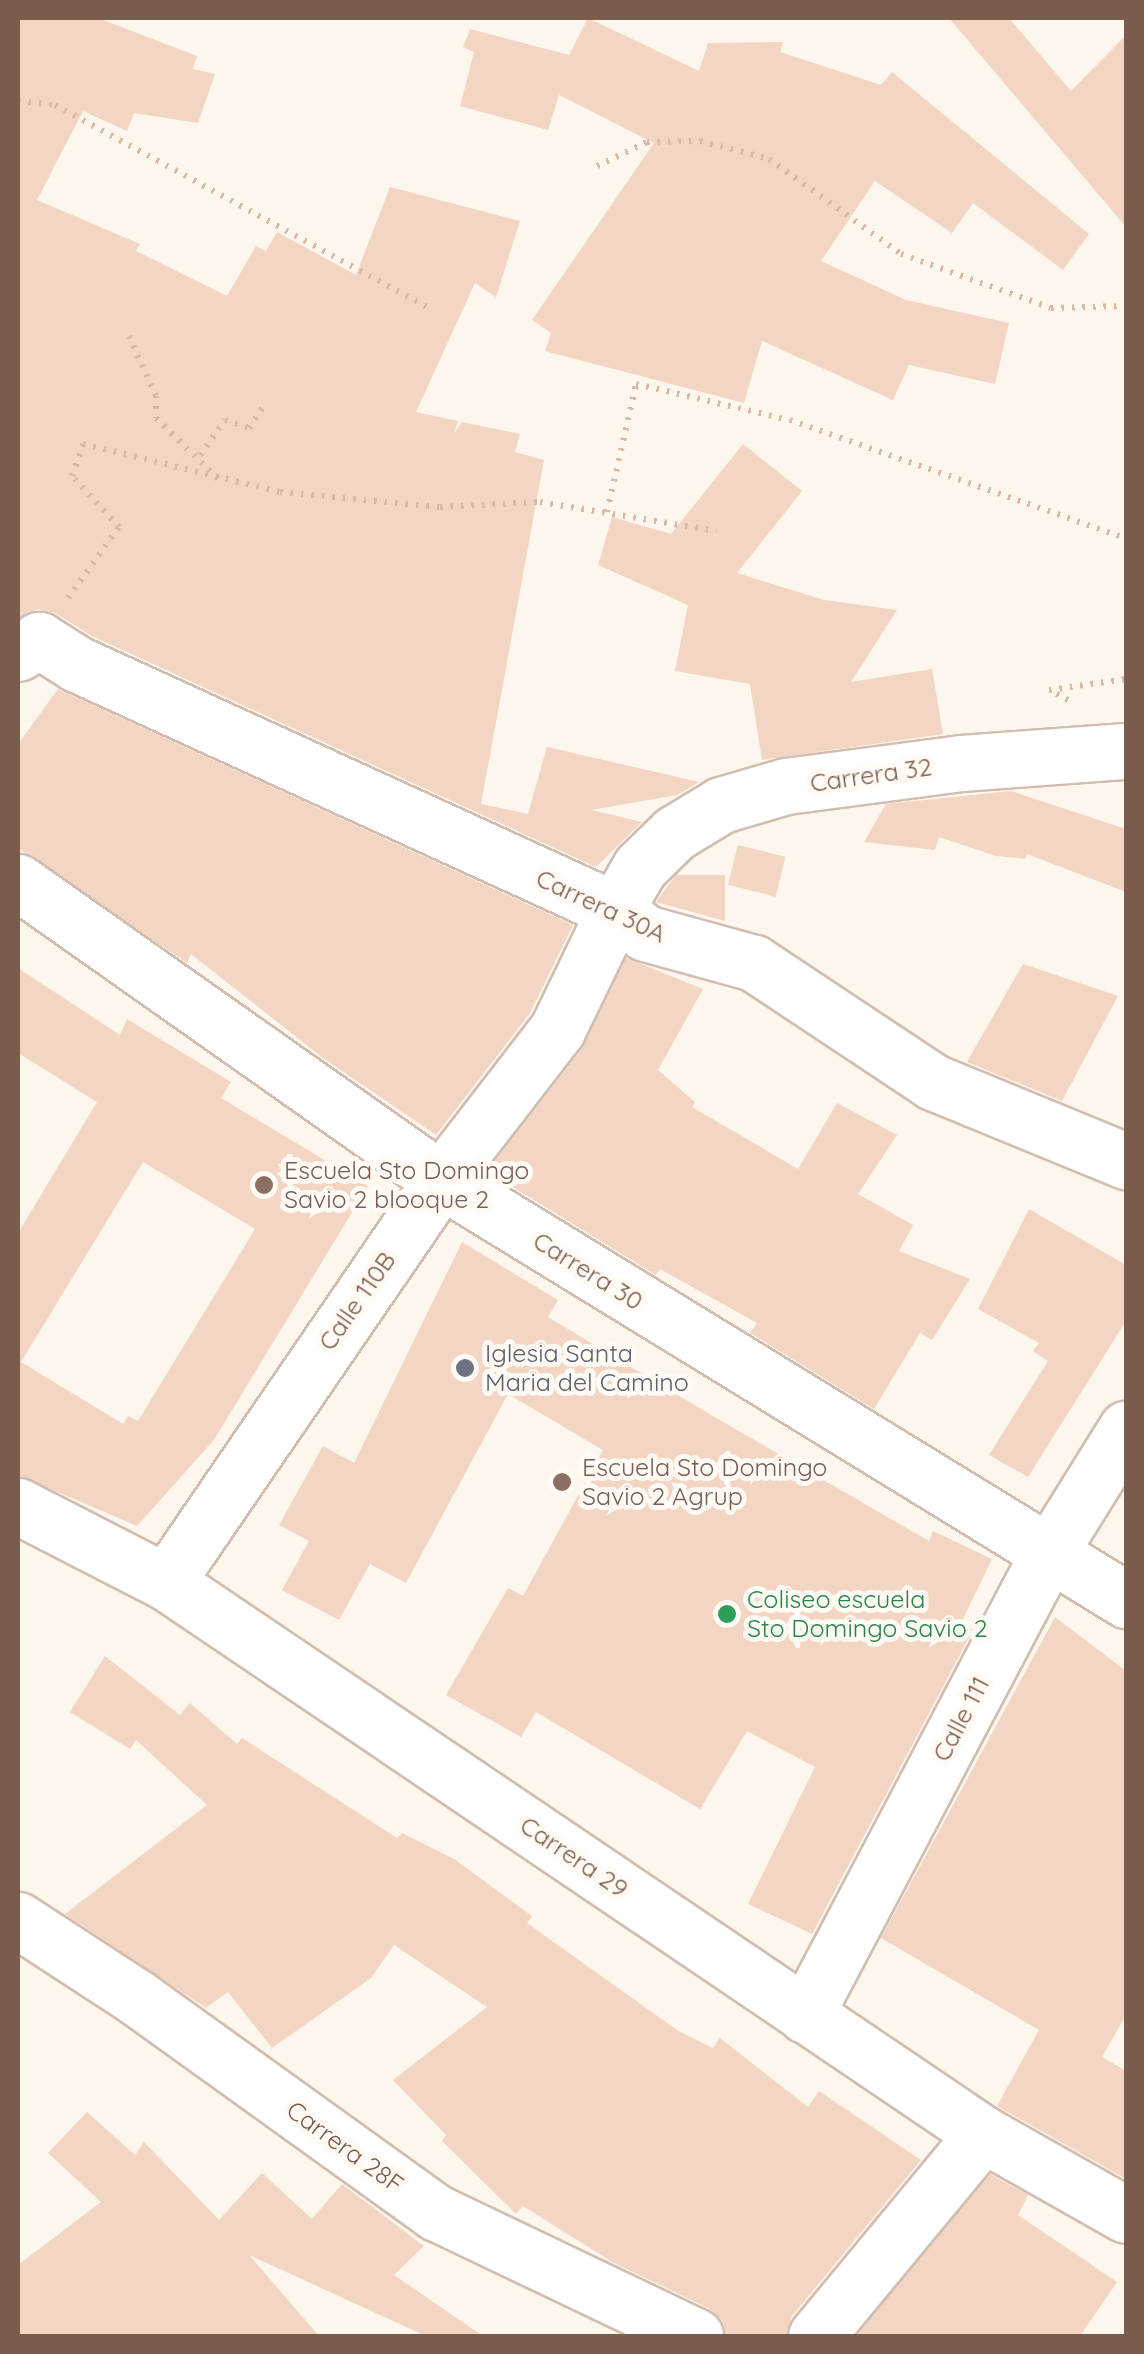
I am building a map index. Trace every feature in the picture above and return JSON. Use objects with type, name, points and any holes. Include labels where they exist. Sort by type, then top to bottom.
[{"type":"street","name":"Carrera 30A","points":[[28,647],[627,889],[645,933],[754,963],[933,1082],[1126,1161]]},
{"type":"street","name":"Carrera 32","points":[[627,889],[675,834],[722,805],[786,786],[961,763],[1126,751]]},
{"type":"street","name":"Carrera 30","points":[[18,882],[441,1180],[1047,1556],[1126,1600]]},
{"type":"street","name":"Calle 110B","points":[[166,1582],[441,1180],[557,1030],[627,889]]},
{"type":"street","name":"Calle 111","points":[[805,2015],[1047,1556],[1126,1429]]},
{"type":"street","name":"Carrera 29","points":[[18,1506],[166,1582],[983,2134],[1126,2215]]},
{"type":"street","name":"Carrera 28F","points":[[18,1920],[437,2213],[628,2327],[695,2336]]},
{"type":"street","points":[[816,2336],[983,2134]]},
{"type":"path","points":[[18,102],[54,105],[432,310]]},
{"type":"path","points":[[597,166],[647,142],[700,141],[769,159],[901,254],[1051,308],[1126,306]]},
{"type":"path","points":[[128,336],[156,396],[156,418],[200,455],[218,480]]},
{"type":"path","points":[[607,512],[636,384],[790,420],[1126,538]]},
{"type":"path","points":[[200,455],[224,420],[249,428],[264,407]]},
{"type":"path","points":[[28,647],[118,527],[72,476],[83,444],[218,480],[440,507],[540,502],[718,531]]},
{"type":"building","points":[[18,18],[98,18],[197,56],[193,69],[215,74],[198,123],[134,113],[127,131],[83,111],[37,200],[140,244],[136,251],[227,296],[256,246],[266,251],[277,232],[356,275],[390,187],[520,221],[496,297],[475,283],[416,412],[458,421],[454,433],[462,422],[520,434],[515,452],[544,460],[481,804],[528,814],[547,747],[699,782],[677,795],[591,810],[642,822],[596,867],[92,636],[55,613],[38,609],[18,617]]},
{"type":"building","points":[[588,18],[699,71],[708,43],[783,42],[780,52],[881,85],[892,72],[1089,234],[1063,270],[973,203],[952,233],[875,181],[821,261],[906,300],[1009,323],[995,384],[909,365],[893,400],[762,341],[744,403],[545,351],[551,333],[532,320],[654,143],[559,95],[548,130],[460,106],[474,52],[463,47],[470,29],[569,55]]},
{"type":"building","points":[[949,18],[1009,18],[1071,91],[1126,35],[1126,227]]},
{"type":"building","points":[[743,444],[802,491],[737,573],[824,600],[897,610],[851,682],[932,669],[943,734],[762,760],[750,684],[675,671],[688,605],[598,565],[612,517],[671,534]]},
{"type":"building","points":[[58,689],[573,925],[530,1013],[436,1135],[323,1058],[191,954],[187,963],[18,848],[18,744]]},
{"type":"building","points":[[1011,791],[1126,829],[1126,892],[1027,854],[1025,859],[996,856],[939,837],[935,850],[864,842],[886,804]]},
{"type":"building","points":[[738,845],[786,857],[776,897],[728,885]]},
{"type":"building","points":[[676,875],[725,875],[725,921],[656,902]]},
{"type":"building","points":[[626,958],[703,989],[658,1070],[695,1102],[692,1107],[798,1169],[837,1103],[897,1135],[858,1194],[913,1225],[899,1251],[970,1279],[932,1340],[920,1333],[874,1409],[750,1333],[757,1323],[660,1269],[656,1275],[487,1171],[582,1049]]},
{"type":"building","points":[[1023,964],[1118,996],[1062,1101],[967,1062]]},
{"type":"building","points":[[18,968],[120,1035],[127,1019],[231,1082],[221,1098],[368,1186],[214,1440],[137,1526],[18,1475],[18,1233],[97,1102],[18,1053]],"holes":[[[143,1162],[255,1229],[138,1421],[128,1416],[123,1424],[21,1362]]]},
{"type":"building","points":[[1029,1209],[1126,1265],[1126,1321],[1028,1477],[989,1455],[1048,1361],[1033,1351],[1039,1343],[978,1309]]},
{"type":"building","points":[[462,1242],[558,1300],[548,1317],[706,1412],[929,1541],[933,1531],[992,1559],[961,1623],[973,1630],[812,1934],[748,1904],[815,1767],[747,1731],[700,1809],[536,1712],[521,1737],[446,1695],[508,1588],[523,1596],[603,1450],[508,1394],[406,1583],[370,1564],[339,1620],[282,1590],[309,1541],[279,1525],[323,1446],[354,1463]]},
{"type":"building","points":[[1055,1617],[1126,1671],[1126,2015],[1102,2057],[1126,2071],[1126,2179],[997,2106],[1039,2030],[881,1938]]},
{"type":"building","points":[[105,1656],[180,1715],[190,1703],[237,1744],[242,1738],[397,1838],[402,1833],[454,1859],[532,1916],[527,1923],[677,2030],[713,2048],[720,2038],[808,2107],[819,2091],[921,2160],[792,2316],[786,2336],[726,2336],[723,2321],[708,2308],[612,2262],[523,2206],[516,2214],[442,2141],[446,2135],[393,2080],[487,2007],[394,1945],[371,1978],[272,2048],[228,1992],[206,2008],[65,1914],[207,1805],[136,1740],[130,1749],[70,1712]]},
{"type":"building","points":[[87,2112],[135,2155],[144,2142],[219,2220],[262,2173],[312,2219],[342,2184],[424,2246],[394,2275],[483,2336],[426,2336],[249,2255],[319,2336],[18,2336],[18,2265],[101,2202],[48,2153]]},
{"type":"building","points":[[990,2174],[1028,2195],[1018,2215],[1117,2282],[1080,2336],[856,2336]]},
{"type":"place","name":"Escuela Sto Domingo Savio 2 blooque 2","points":[[264,1185]]},
{"type":"place","name":"Iglesia Santa Maria del Camino","points":[[465,1368]]},
{"type":"place","name":"Escuela Sto Domingo Savio 2 Agrup","points":[[562,1482]]},
{"type":"place","name":"Coliseo escuela Sto Domingo Savio 2","points":[[727,1614]]}]
